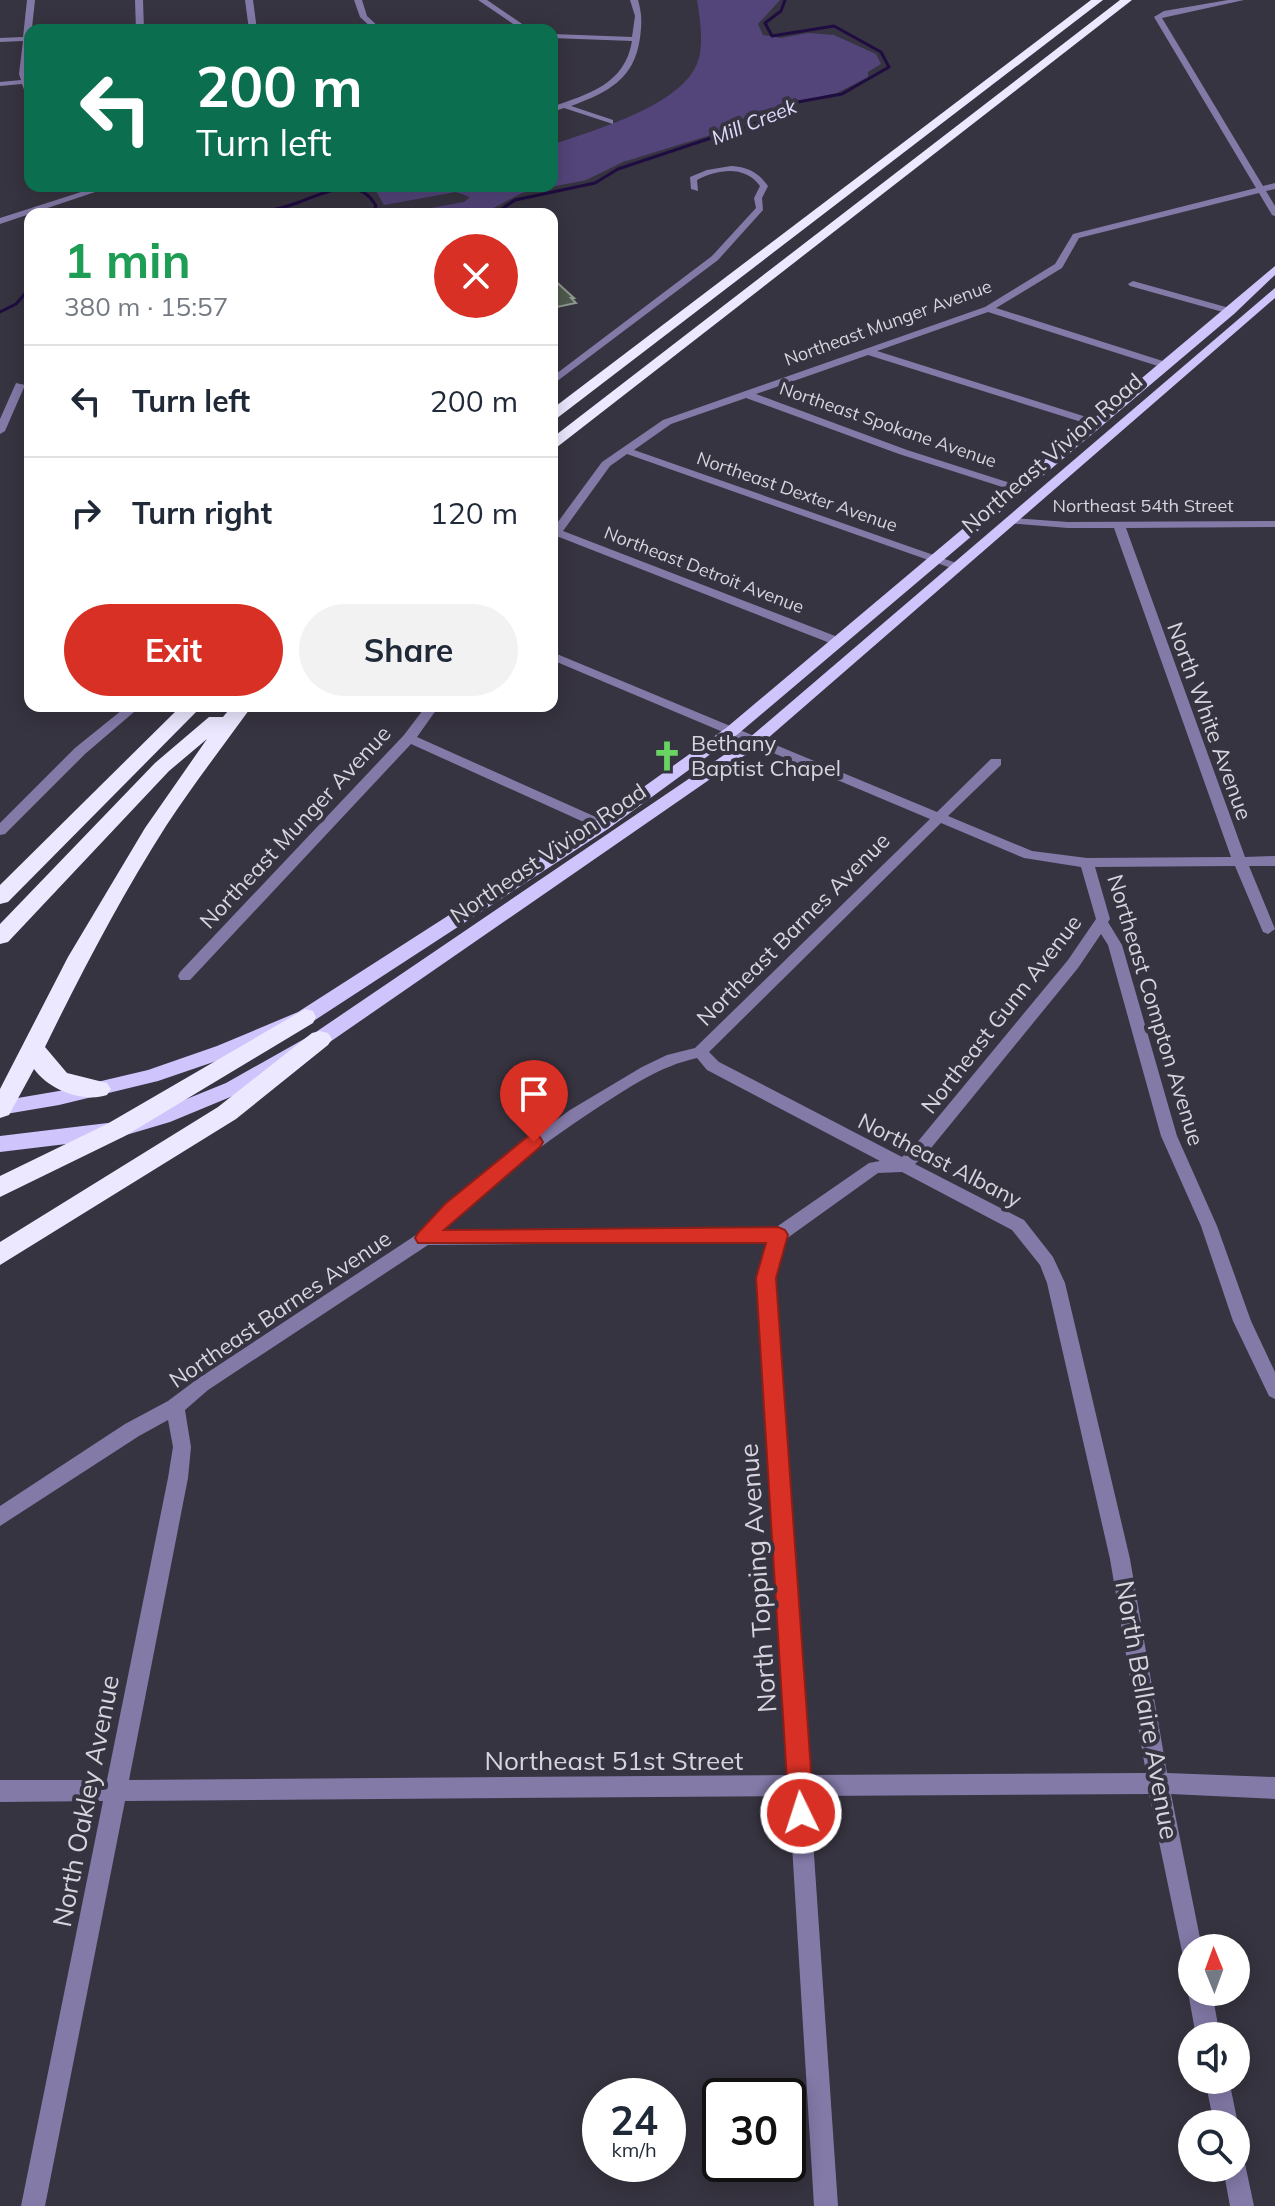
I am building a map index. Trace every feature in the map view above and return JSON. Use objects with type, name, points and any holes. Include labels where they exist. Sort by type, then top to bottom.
[{"type":"highway","points":[[558,412],[1098,0]]},
{"type":"highway","points":[[558,441],[1127,0]]},
{"type":"highway","points":[[0,897],[186,712]]},
{"type":"highway","points":[[0,937],[162,767],[227,712]]},
{"type":"highway","points":[[0,1109],[79,957],[136,860],[194,765],[237,712]]},
{"type":"highway","points":[[0,1187],[116,1130],[305,1017]]},
{"type":"highway","points":[[0,1255],[227,1113],[320,1039]]},
{"type":"highway","points":[[33,1046],[45,1070],[68,1084],[99,1089]]},
{"type":"main road","name":"Northeast Vivion Road","points":[[0,1109],[151,1076],[224,1051],[305,1017],[602,825],[732,731],[1230,311],[1275,269]]},
{"type":"main road","name":"Northeast Vivion Road","points":[[0,1144],[116,1130],[163,1117],[233,1088],[320,1039],[755,741],[1275,292]]},
{"type":"street","points":[[29,24],[31,0]]},
{"type":"street","points":[[139,0],[140,24]]},
{"type":"street","points":[[249,0],[252,24]]},
{"type":"street","points":[[358,0],[364,17],[372,24]]},
{"type":"street","points":[[482,0],[518,24]]},
{"type":"street","points":[[558,108],[598,93],[619,78],[632,61],[639,11],[634,0]]},
{"type":"street","points":[[1240,0],[1158,17],[1275,213]]},
{"type":"street","points":[[558,36],[635,39]]},
{"type":"street","points":[[0,40],[24,39]]},
{"type":"street","points":[[0,84],[24,82]]},
{"type":"street","points":[[558,102],[610,122]]},
{"type":"street","points":[[558,377],[715,258],[760,208],[758,198],[764,186],[760,178],[749,171],[718,169],[693,179],[695,189]]},
{"type":"street","name":"Northeast Munger Avenue","points":[[558,530],[606,464],[667,422],[988,309],[1059,266],[1076,236],[1275,186]]},
{"type":"street","points":[[37,208],[89,192]]},
{"type":"street","points":[[1,219],[24,212]]},
{"type":"street","points":[[1133,284],[1230,311]]},
{"type":"street","points":[[988,309],[1165,365]]},
{"type":"street","points":[[866,351],[1095,423]]},
{"type":"street","points":[[0,431],[20,385]]},
{"type":"street","name":"Northeast Spokane Avenue","points":[[746,394],[903,452],[1019,489]]},
{"type":"street","name":"Northeast Dexter Avenue","points":[[625,450],[958,567]]},
{"type":"street","name":"Northeast 54th Street","points":[[1011,521],[1119,525],[1275,524]]},
{"type":"street","name":"North White Avenue","points":[[1119,525],[1240,862],[1268,929]]},
{"type":"street","name":"Northeast Detroit Avenue","points":[[558,537],[839,642]]},
{"type":"street","name":"Northeast Compton Avenue","points":[[558,658],[1029,855],[1087,863],[1103,919],[1101,922],[1115,945],[1169,1136],[1209,1226],[1242,1321],[1275,1391]]},
{"type":"street","points":[[0,831],[80,751],[128,712]]},
{"type":"street","name":"Northeast Munger Avenue","points":[[185,976],[409,738],[428,712]]},
{"type":"street","points":[[409,738],[602,825]]},
{"type":"street","name":"Northeast Barnes Avenue","points":[[0,1517],[132,1430],[175,1407],[202,1385],[425,1238],[452,1209],[505,1163],[551,1130],[652,1069],[700,1052],[996,762]]},
{"type":"street","points":[[1087,863],[1275,861]]},
{"type":"street","name":"Northeast Gunn Avenue","points":[[902,1166],[921,1149],[1073,964],[1101,922]]},
{"type":"street","name":"Northeast Albany","points":[[700,1052],[713,1066],[1018,1225],[1047,1262],[1056,1283],[1099,1468]]},
{"type":"street","points":[[425,1238],[778,1235],[875,1167],[902,1166]]},
{"type":"street","name":"North Topping Avenue","points":[[778,1235],[766,1278],[826,2206]]},
{"type":"street","name":"North Oakley Avenue","points":[[33,2206],[178,1478],[182,1447],[175,1407]]},
{"type":"street","name":"North Bellaire Avenue","points":[[1099,1468],[1120,1559],[1158,1783],[1188,1934]]},
{"type":"street","name":"Northeast 51st Street","points":[[0,1791],[1158,1783],[1275,1788]]},
{"type":"street","points":[[1238,2182],[1242,2206]]},
{"type":"shaded area","points":[[697,0],[780,0],[758,24],[763,35],[781,38],[808,33],[834,35],[876,54],[881,64],[868,72],[868,77],[837,93],[751,113],[727,130],[623,162],[586,180],[558,186],[558,143],[635,114],[675,91],[689,77],[698,61],[700,23]]},
{"type":"shaded area","points":[[377,192],[456,192],[384,205]]},
{"type":"shaded area","points":[[456,192],[527,192],[493,208],[431,208],[464,202],[470,197]]},
{"type":"building","points":[[558,283],[574,298],[571,298],[576,303],[558,307]]},
{"type":"waterway","name":"Mill Creek","points":[[558,191],[595,183],[618,169],[756,123],[792,103],[842,94],[889,67],[881,52],[834,26],[772,36],[765,23],[781,11],[785,0]]},
{"type":"waterway","name":"Mill Creek","points":[[278,208],[326,192]]},
{"type":"waterway","name":"Mill Creek","points":[[362,192],[369,196],[375,208]]},
{"type":"waterway","name":"Mill Creek","points":[[503,208],[515,200],[553,192]]},
{"type":"waterway","name":"Mill Creek","points":[[0,312],[16,304],[24,295]]},
{"type":"place","name":"Bethany Baptist Chapel","points":[[667,756]]},
{"type":"route","points":[[534,1142],[452,1209],[425,1238],[778,1235],[766,1278],[801,1813]]}]
